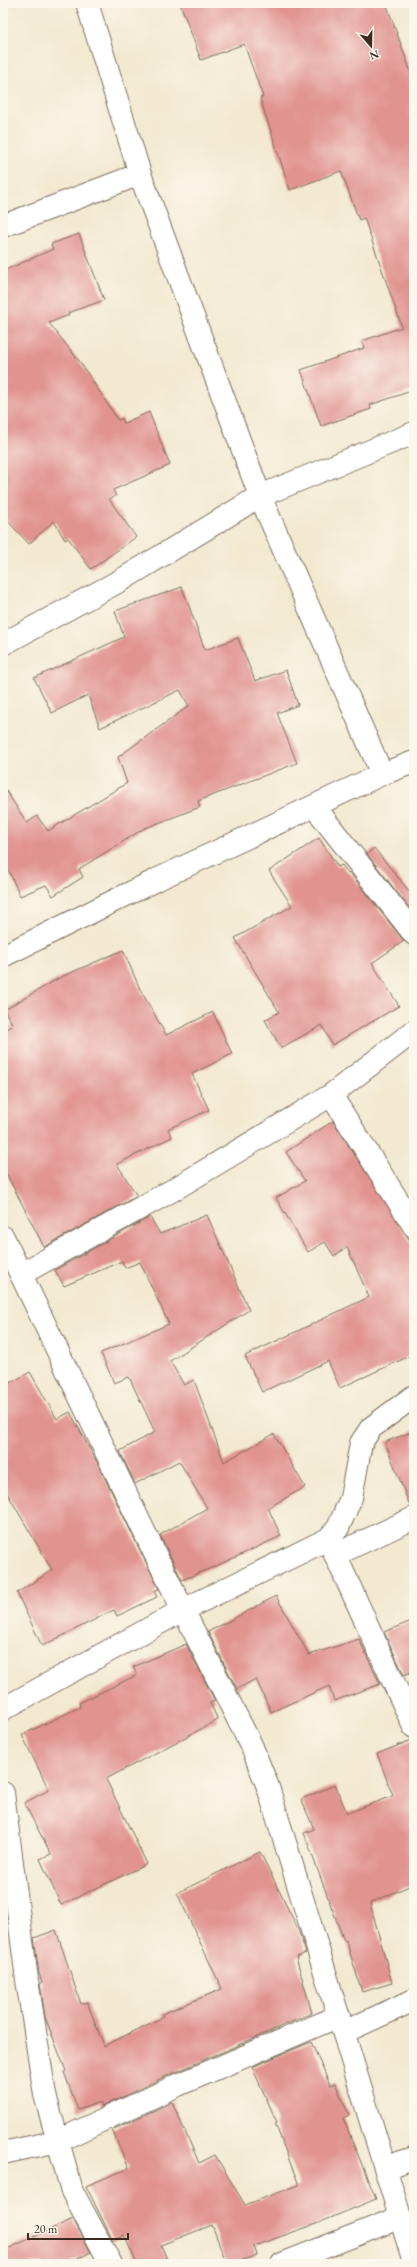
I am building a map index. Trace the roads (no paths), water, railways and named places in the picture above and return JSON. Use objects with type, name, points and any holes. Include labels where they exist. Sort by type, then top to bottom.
[{"type":"street","points":[[87,3],[140,174],[260,496],[382,774]]},
{"type":"street","points":[[3,226],[140,174]]},
{"type":"street","points":[[3,644],[123,579],[260,496],[414,433]]},
{"type":"street","points":[[3,956],[156,880],[382,774],[414,762]]},
{"type":"street","points":[[314,806],[414,934]]},
{"type":"street","points":[[21,1274],[173,1190],[330,1095],[414,1031]]},
{"type":"street","points":[[330,1095],[414,1226]]},
{"type":"street","points":[[3,1237],[183,1610],[252,1747],[268,1787],[414,2262]]},
{"type":"street","points":[[413,1723],[331,1547],[351,1498],[361,1443],[371,1428],[414,1396]]},
{"type":"street","points":[[3,1709],[183,1610],[331,1547],[414,1518]]},
{"type":"street","points":[[3,1793],[27,1980],[43,2088],[72,2191],[111,2264]]},
{"type":"street","points":[[3,2153],[58,2141],[178,2085],[342,2024],[414,2000]]},
{"type":"street","points":[[386,2167],[414,2158]]},
{"type":"street","points":[[282,2264],[401,2217]]}]
